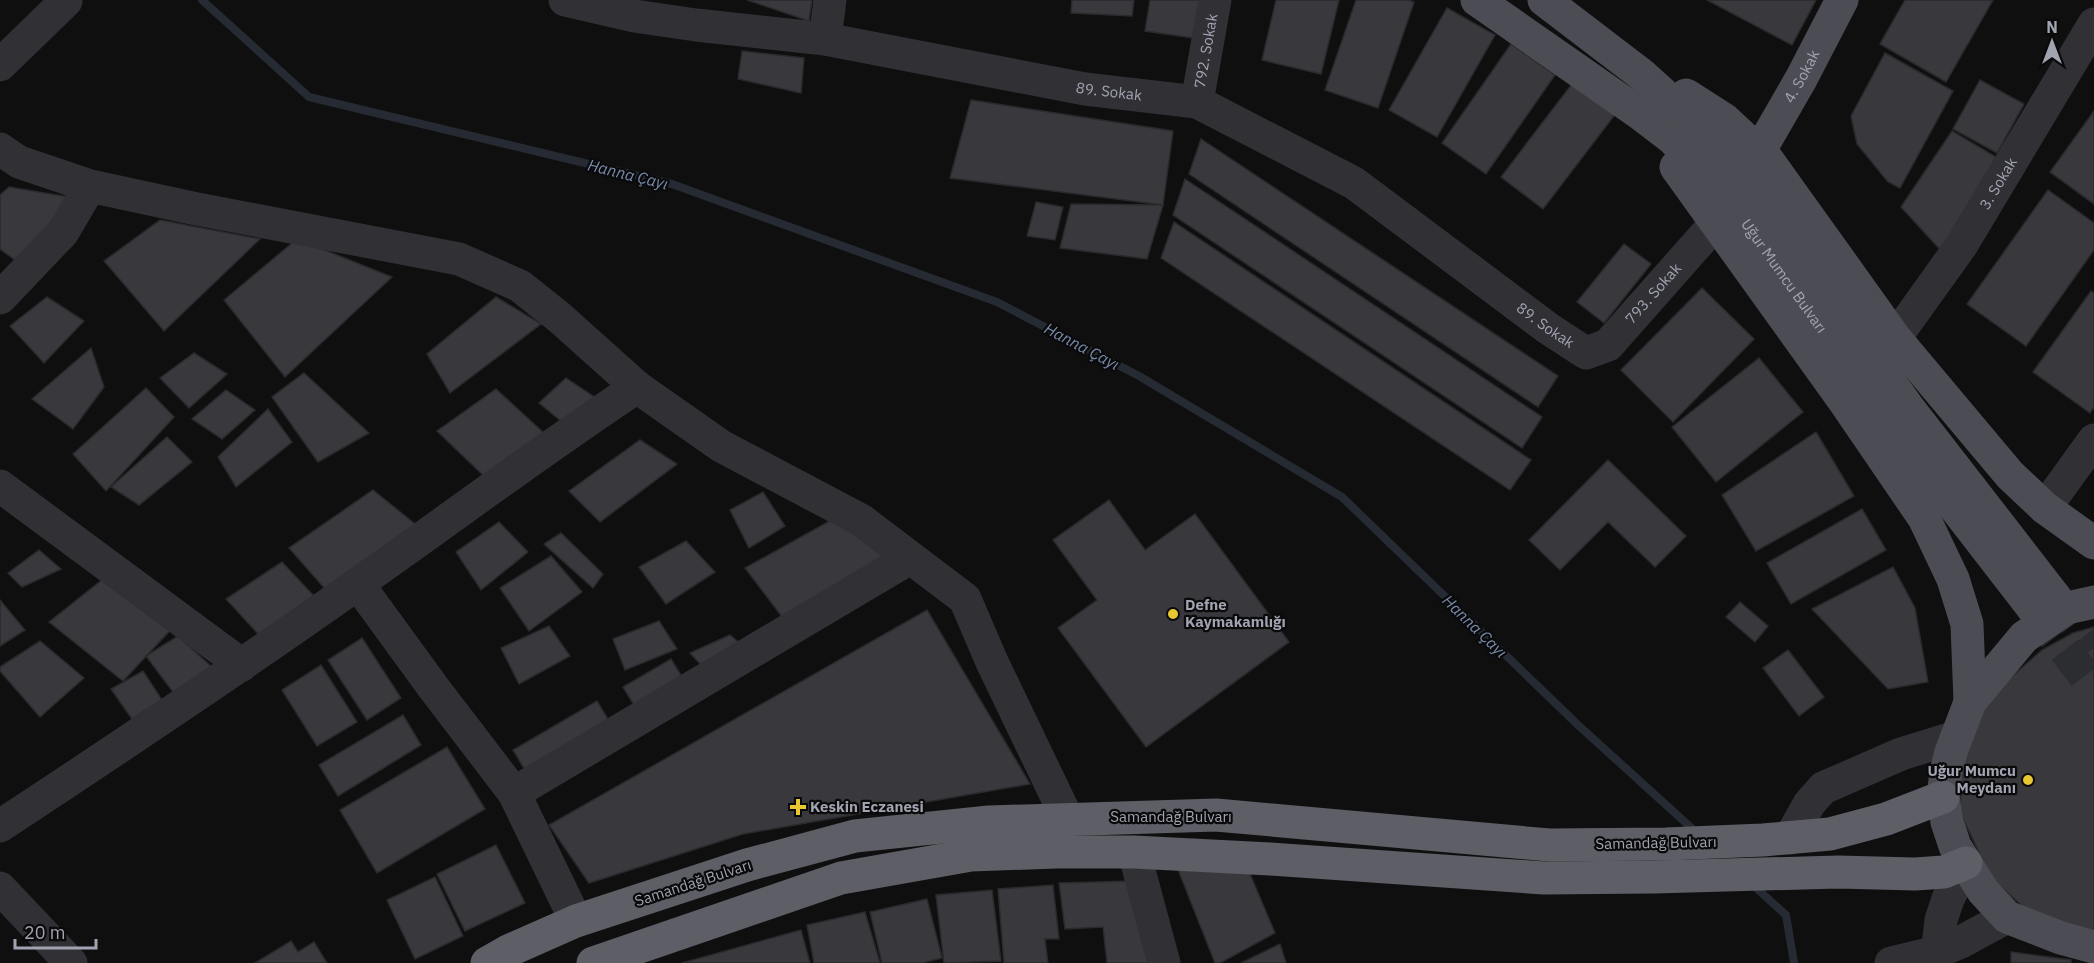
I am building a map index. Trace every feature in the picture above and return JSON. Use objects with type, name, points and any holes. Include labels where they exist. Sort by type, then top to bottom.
[{"type":"highway","name":"Samandağ Bulvarı","points":[[487,963],[508,951],[576,921],[747,865],[855,836],[989,822],[1216,815],[1549,845],[1666,844],[1830,834],[1886,819],[1943,797]]},
{"type":"highway","points":[[593,963],[841,879],[971,855],[1134,852],[1544,878],[1838,872],[1915,874],[1944,872],[1966,863]]},
{"type":"main road","name":"Uğur Mumcu Bulvarı","points":[[1477,0],[1639,113],[1672,140],[1729,199],[1872,400],[2045,604],[1780,225],[1707,134],[1641,74],[1544,0]]},
{"type":"main road","name":"4. Sokak","points":[[1759,152],[1801,79],[1842,0]]},
{"type":"main road","points":[[1641,74],[1688,96],[1725,120],[1767,159],[1895,338],[2010,475],[2045,508],[2094,543]]},
{"type":"main road","points":[[1639,113],[1715,224],[1842,398],[1924,518],[1953,579],[1966,624],[1970,702]]},
{"type":"main road","points":[[2094,602],[2067,608],[2024,637],[1970,702],[1956,737],[1946,772],[1943,797],[1947,822],[1955,846],[1983,891],[2007,917],[2061,938],[2094,947]]},
{"type":"street","name":"89. Sokak","points":[[565,0],[634,16],[825,39],[1085,89],[1197,102],[1354,183],[1549,329],[1586,353]]},
{"type":"street","points":[[825,39],[830,0]]},
{"type":"street","name":"792. Sokak","points":[[1197,102],[1215,0]]},
{"type":"street","points":[[0,65],[66,1]]},
{"type":"street","name":"3. Sokak","points":[[1895,338],[1961,246],[2094,24]]},
{"type":"street","points":[[0,149],[19,162],[90,186],[459,259],[520,286],[560,318],[637,387],[721,446],[861,520],[965,599],[992,662],[1067,818]]},
{"type":"street","points":[[0,298],[63,232],[90,186]]},
{"type":"street","name":"793. Sokak","points":[[1586,353],[1608,345],[1715,224]]},
{"type":"street","points":[[0,826],[179,709],[358,584],[563,436],[637,387]]},
{"type":"street","points":[[2045,508],[2094,440]]},
{"type":"street","points":[[0,486],[242,665]]},
{"type":"street","points":[[514,793],[910,558]]},
{"type":"street","points":[[358,584],[514,793],[576,921]]},
{"type":"street","points":[[1790,838],[1809,804],[1823,788],[1901,754],[1956,737]]},
{"type":"street","points":[[1134,852],[1164,963]]},
{"type":"street","points":[[1936,957],[1941,920],[1948,899],[1966,863]]},
{"type":"street","points":[[0,888],[70,963]]},
{"type":"street","points":[[1891,963],[1936,957],[2007,917]]},
{"type":"building","points":[[747,0],[812,0],[809,21]]},
{"type":"building","points":[[1072,0],[1134,0],[1132,16],[1071,13]]},
{"type":"building","points":[[1150,0],[1206,0],[1200,39],[1145,31]]},
{"type":"building","points":[[1276,0],[1339,0],[1321,74],[1262,60]]},
{"type":"building","points":[[1356,0],[1414,2],[1378,108],[1325,90]]},
{"type":"building","points":[[1707,0],[1816,0],[1792,45]]},
{"type":"building","points":[[1905,0],[1993,0],[1946,82],[1880,44]]},
{"type":"building","points":[[1447,8],[1495,35],[1437,137],[1389,110]]},
{"type":"building","points":[[1511,44],[1555,75],[1486,174],[1442,143]]},
{"type":"building","points":[[742,51],[804,58],[801,93],[738,79]]},
{"type":"building","points":[[1885,53],[1953,91],[1900,188],[1888,182],[1857,144],[1851,116]]},
{"type":"building","points":[[1575,80],[1617,112],[1543,209],[1501,177]]},
{"type":"building","points":[[1980,80],[2024,104],[1997,153],[1953,129]]},
{"type":"building","points":[[971,100],[1173,131],[1163,205],[950,178]]},
{"type":"building","points":[[2094,111],[2094,204],[2050,172]]},
{"type":"building","points":[[1952,131],[2006,163],[1946,256],[1901,207]]},
{"type":"building","points":[[1201,139],[1558,376],[1538,407],[1189,174]]},
{"type":"building","points":[[1185,179],[1542,417],[1522,448],[1173,215]]},
{"type":"building","points":[[9,187],[75,198],[27,269],[0,249],[0,195]]},
{"type":"building","points":[[2048,190],[2094,223],[2094,250],[2026,346],[1967,304]]},
{"type":"building","points":[[1036,202],[1063,207],[1055,240],[1027,236]]},
{"type":"building","points":[[1071,204],[1163,205],[1147,259],[1060,248]]},
{"type":"building","points":[[160,220],[260,239],[164,331],[104,261]]},
{"type":"building","points":[[1174,222],[1531,460],[1510,490],[1161,258]]},
{"type":"building","points":[[297,239],[392,277],[285,377],[224,300]]},
{"type":"building","points":[[1624,244],[1651,264],[1604,323],[1577,302]]},
{"type":"building","points":[[1702,288],[1754,339],[1673,422],[1621,370]]},
{"type":"building","points":[[2091,291],[2094,293],[2094,407],[2090,413],[2033,372]]},
{"type":"building","points":[[47,297],[84,321],[44,363],[10,326]]},
{"type":"building","points":[[496,297],[541,324],[450,393],[427,354]]},
{"type":"building","points":[[91,348],[104,387],[73,429],[32,399]]},
{"type":"building","points":[[194,353],[227,374],[189,408],[160,378]]},
{"type":"building","points":[[1759,358],[1803,412],[1716,482],[1672,427]]},
{"type":"building","points":[[304,373],[369,433],[318,462],[272,397]]},
{"type":"building","points":[[566,378],[608,406],[572,430],[539,403]]},
{"type":"building","points":[[146,388],[174,417],[106,491],[73,454]]},
{"type":"building","points":[[496,389],[546,435],[485,477],[437,431]]},
{"type":"building","points":[[226,390],[255,410],[222,439],[192,419]]},
{"type":"building","points":[[268,409],[292,442],[236,487],[218,457]]},
{"type":"building","points":[[1816,432],[1854,496],[1756,551],[1722,495]]},
{"type":"building","points":[[167,437],[192,462],[139,505],[111,487]]},
{"type":"building","points":[[640,440],[677,464],[600,522],[569,491]]},
{"type":"building","points":[[1608,460],[1686,536],[1655,567],[1608,522],[1560,570],[1529,540]]},
{"type":"building","points":[[373,490],[420,528],[327,591],[289,548]]},
{"type":"building","points":[[763,492],[785,526],[749,548],[730,510]]},
{"type":"building","name":"Defne Kaymakamlığı","points":[[1109,500],[1145,550],[1195,514],[1289,642],[1146,747],[1058,628],[1097,600],[1053,540]]},
{"type":"building","points":[[1862,509],[1886,550],[1791,604],[1767,563]]},
{"type":"building","points":[[837,517],[897,558],[783,618],[745,568]]},
{"type":"building","points":[[499,522],[528,552],[481,590],[456,552]]},
{"type":"building","points":[[561,533],[603,574],[593,588],[544,544]]},
{"type":"building","points":[[686,541],[715,572],[666,604],[639,567]]},
{"type":"building","points":[[39,550],[61,569],[22,587],[8,573]]},
{"type":"building","points":[[551,556],[582,592],[529,631],[500,588]]},
{"type":"building","points":[[282,562],[315,597],[259,635],[226,599]]},
{"type":"building","points":[[1893,567],[1915,608],[1928,682],[1888,689],[1812,609]]},
{"type":"building","points":[[107,576],[175,625],[123,681],[49,622]]},
{"type":"building","points":[[0,600],[25,630],[0,646]]},
{"type":"building","points":[[1740,602],[1768,626],[1755,642],[1726,617]]},
{"type":"building","points":[[927,610],[1030,784],[743,834],[589,883],[549,825]]},
{"type":"building","points":[[659,621],[677,649],[625,670],[613,639]]},
{"type":"building","points":[[549,626],[570,656],[519,684],[501,648]]},
{"type":"building","name":"Uğur Mumcu Meydanı","points":[[2094,627],[2094,934],[2036,918],[1991,878],[1960,812],[1963,748],[1980,713],[1998,689],[2042,650],[2073,633]]},
{"type":"building","points":[[730,635],[744,647],[706,670],[690,653]]},
{"type":"building","points":[[178,636],[215,670],[176,696],[146,656]]},
{"type":"building","points":[[362,638],[401,698],[367,720],[328,660]]},
{"type":"building","points":[[40,641],[84,678],[40,717],[0,671],[0,667]]},
{"type":"building","points":[[1788,650],[1824,697],[1799,716],[1763,668]]},
{"type":"building","points":[[671,659],[682,677],[634,705],[623,687]]},
{"type":"building","points":[[321,665],[357,722],[317,746],[282,690]]},
{"type":"building","points":[[143,671],[162,700],[132,719],[111,689]]},
{"type":"building","points":[[597,701],[612,726],[528,775],[513,750]]},
{"type":"building","points":[[403,715],[421,745],[338,796],[319,765]]},
{"type":"building","points":[[447,747],[485,809],[377,873],[340,810]]},
{"type":"building","points":[[496,845],[525,903],[465,931],[437,874]]},
{"type":"building","points":[[1177,867],[1248,869],[1275,933],[1220,963],[1215,963]]},
{"type":"building","points":[[435,877],[463,936],[415,959],[387,900]]},
{"type":"building","points":[[1132,881],[1148,963],[1107,963],[1103,927],[1065,929],[1059,883]]},
{"type":"building","points":[[1053,885],[1059,939],[1045,939],[1048,963],[1004,963],[998,889]]},
{"type":"building","points":[[992,890],[1001,961],[944,963],[936,895]]},
{"type":"building","points":[[927,899],[942,958],[922,963],[882,963],[870,912]]},
{"type":"building","points":[[865,912],[880,963],[814,963],[807,925]]},
{"type":"building","points":[[801,930],[810,963],[682,963]]},
{"type":"building","points":[[291,941],[298,952],[314,942],[327,963],[255,963]]},
{"type":"building","points":[[1280,944],[1286,963],[1241,963]]},
{"type":"building","points":[[2011,952],[2071,960],[2071,963],[2011,963]]},
{"type":"waterway","name":"Hanna Çayı","points":[[202,0],[309,97],[672,184],[997,302],[1139,376],[1342,497],[1578,725],[1697,833]]},
{"type":"waterway","name":"Hanna Çayı","points":[[1753,885],[1786,915],[1794,963]]},
{"type":"tunnel","points":[[2055,597],[2094,648]]},
{"type":"tunnel","points":[[2035,611],[2094,688]]},
{"type":"place","name":"Defne Kaymakamlığı","points":[[1173,614]]},
{"type":"place","name":"Uğur Mumcu Meydanı","points":[[2028,780]]},
{"type":"place","name":"Keskin Eczanesi","points":[[798,807]]}]
